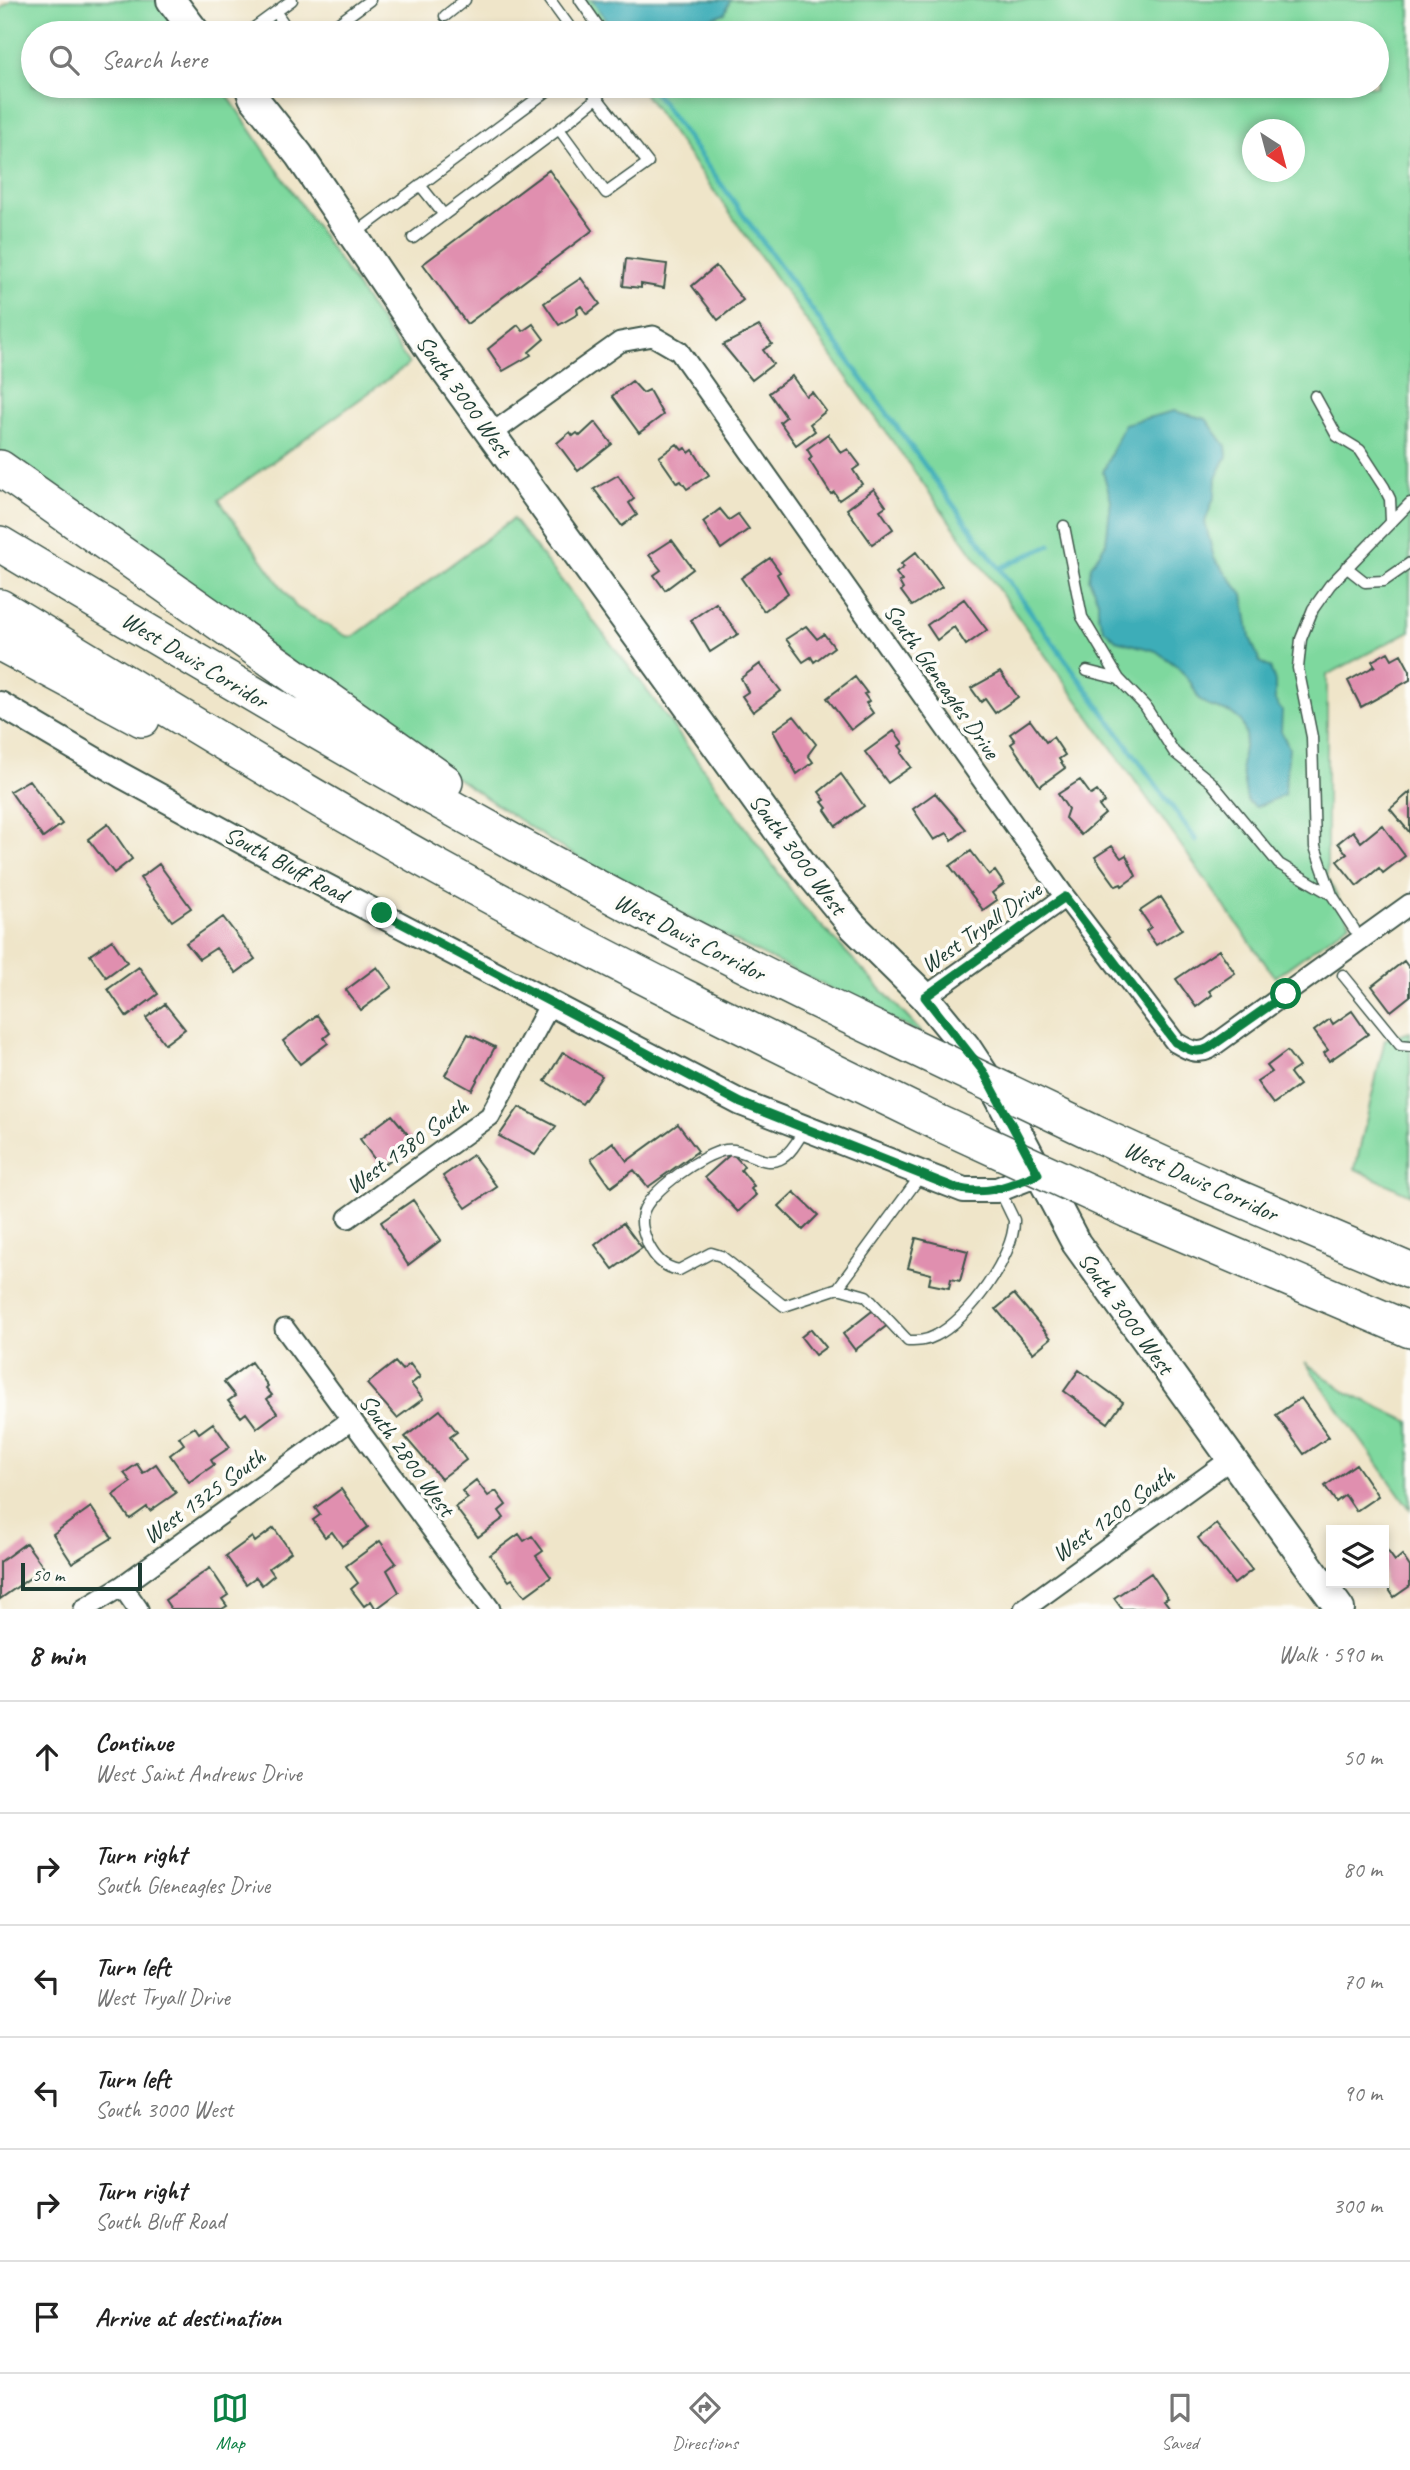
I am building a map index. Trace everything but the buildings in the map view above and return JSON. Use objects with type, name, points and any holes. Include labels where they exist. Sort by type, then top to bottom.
[{"type":"highway","points":[[0,468],[351,719],[526,836],[591,886]]},
{"type":"highway","name":"West Davis Corridor","points":[[0,544],[428,798],[591,886],[899,1040],[1092,1132],[1208,1185],[1410,1271]]},
{"type":"highway","points":[[0,607],[340,812],[595,952],[937,1122],[1130,1211],[1410,1331]]},
{"type":"highway","points":[[0,643],[486,903],[553,928]]},
{"type":"main road","points":[[171,0],[186,21]]},
{"type":"main road","points":[[192,0],[207,21]]},
{"type":"main road","name":"South 3000 West","points":[[254,98],[299,155],[491,434],[803,865],[853,926],[925,997],[983,1071],[1081,1251],[1340,1609]]},
{"type":"street","name":"South Gleneagles Drive","points":[[491,434],[620,342],[653,336],[679,351],[1065,897],[1175,1042],[1196,1052],[1217,1043],[1410,904]]},
{"type":"street","name":"South Bluff Road","points":[[0,704],[121,775],[279,862],[741,1103],[964,1190],[999,1189],[1038,1174]]},
{"type":"street","name":"West Tryall Drive","points":[[925,997],[1065,897]]},
{"type":"street","name":"West 1380 South","points":[[348,1218],[490,1116],[551,1002]]},
{"type":"street","name":"South 2800 West","points":[[285,1329],[490,1609]]},
{"type":"street","name":"West 1325 South","points":[[84,1609],[122,1587],[351,1420]]},
{"type":"street","name":"West 1200 South","points":[[1024,1609],[1231,1459]]},
{"type":"street","points":[[122,1587],[138,1609]]},
{"type":"lane","points":[[264,21],[292,0]]},
{"type":"lane","points":[[341,21],[370,0]]},
{"type":"lane","points":[[550,0],[565,21]]},
{"type":"lane","points":[[580,0],[595,21]]},
{"type":"lane","points":[[444,16],[458,2]]},
{"type":"lane","points":[[276,12],[282,21]]},
{"type":"lane","points":[[352,235],[538,98]]},
{"type":"lane","points":[[412,239],[597,98],[648,163],[606,194],[558,130]]},
{"type":"lane","points":[[421,185],[444,215]]},
{"type":"lane","points":[[1315,396],[1337,436],[1360,450],[1384,487],[1390,499],[1391,521]]},
{"type":"lane","points":[[1354,929],[1332,895],[1315,847],[1312,737],[1298,668],[1301,639],[1313,609],[1346,567],[1410,503]]},
{"type":"lane","points":[[1064,526],[1082,617],[1119,679],[1145,706],[1174,752],[1211,782],[1279,864],[1332,895]]},
{"type":"lane","points":[[1346,567],[1365,582],[1384,581],[1410,563]]},
{"type":"lane","points":[[1087,671],[1119,679]]},
{"type":"lane","points":[[1343,975],[1400,1045],[1410,1046]]},
{"type":"lane","points":[[805,1128],[782,1158],[769,1162],[729,1149],[712,1153],[657,1192],[643,1211],[642,1229],[653,1255],[667,1268],[678,1270],[711,1253],[721,1256],[784,1306],[838,1288],[866,1296],[908,1341],[923,1341],[938,1335],[978,1297],[1010,1242],[1014,1220],[999,1189]]},
{"type":"lane","points":[[838,1288],[922,1174]]},
{"type":"green space","points":[[12,0],[159,0],[174,21],[21,21],[21,98],[229,98],[409,364],[219,500],[296,607],[346,636],[353,637],[513,519],[641,682],[801,904],[925,1036],[633,890],[552,842],[390,733],[0,454],[0,9]]},
{"type":"green space","points":[[576,0],[1410,0],[1410,631],[1327,675],[1327,876],[1350,923],[1275,977],[648,98],[1389,98],[1389,21],[592,21]]},
{"type":"green space","points":[[1410,1032],[1410,1195],[1355,1169],[1385,1039]]},
{"type":"green space","points":[[1305,1362],[1344,1391],[1410,1422],[1410,1509]]},
{"type":"water","points":[[592,0],[730,0],[725,13],[703,21],[607,21]]},
{"type":"water","points":[[1174,411],[1206,419],[1226,446],[1227,456],[1216,478],[1215,495],[1205,522],[1214,558],[1243,595],[1250,637],[1260,662],[1270,668],[1275,682],[1275,701],[1282,711],[1281,731],[1289,748],[1284,795],[1256,807],[1247,801],[1241,766],[1246,735],[1241,721],[1231,713],[1209,706],[1199,699],[1178,667],[1156,651],[1116,640],[1104,629],[1098,615],[1098,600],[1089,579],[1091,566],[1106,543],[1111,500],[1103,472],[1124,424]]},
{"type":"waterway","points":[[659,98],[1196,840]]},
{"type":"waterway","points":[[1000,568],[1050,545]]},
{"type":"route","points":[[382,913],[741,1103],[953,1187],[975,1192],[997,1190],[1038,1174],[983,1071],[925,997],[1065,897],[1175,1042],[1190,1051],[1202,1052],[1209,1048],[1286,994]]}]
